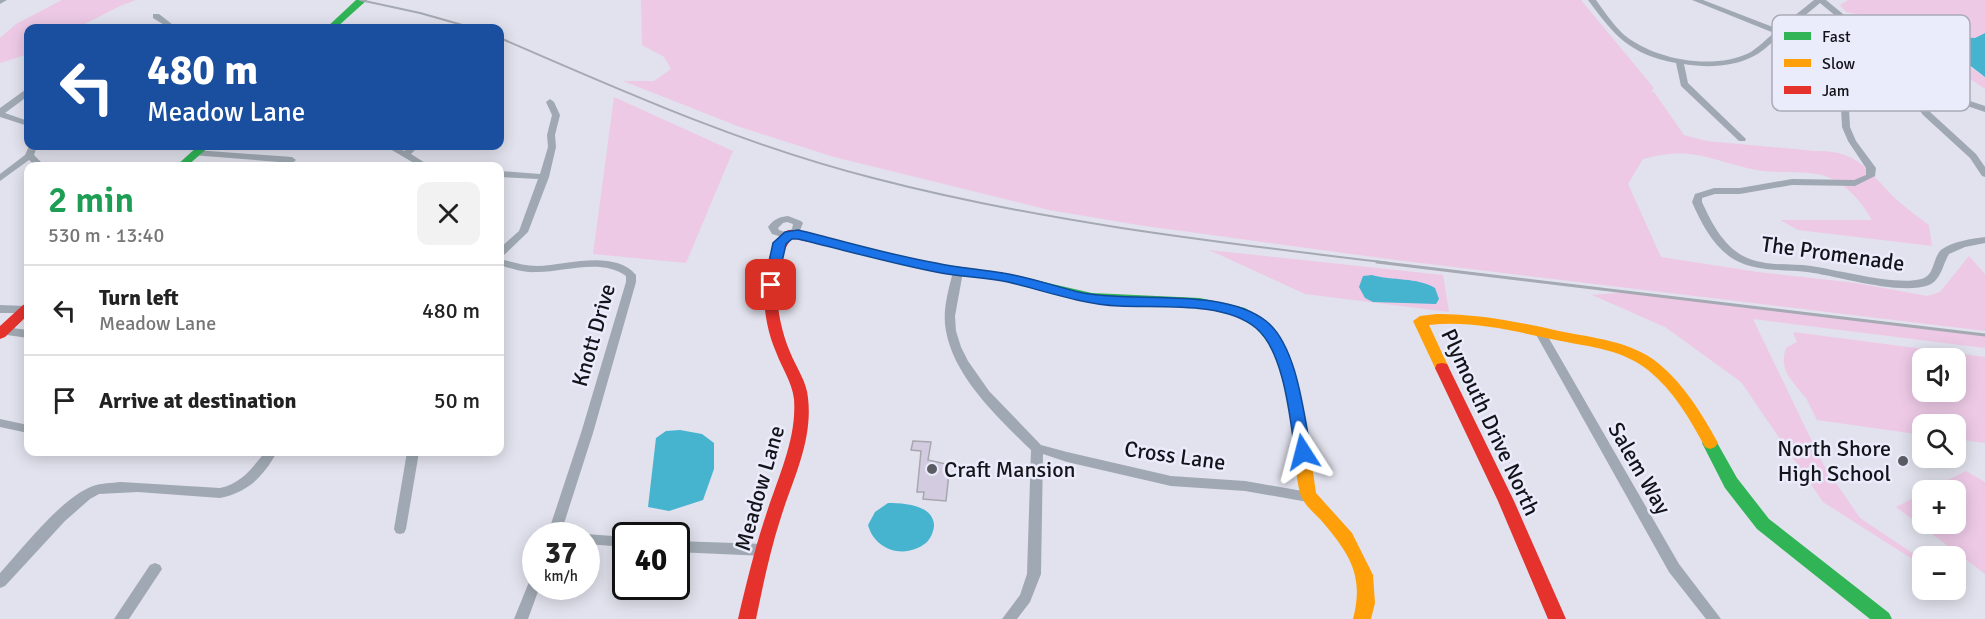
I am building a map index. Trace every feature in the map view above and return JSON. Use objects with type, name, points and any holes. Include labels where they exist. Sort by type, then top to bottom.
[{"type":"street","points":[[335,24],[362,0]]},
{"type":"street","points":[[1592,0],[1624,39],[1652,53],[1680,63],[1708,63],[1744,58],[1753,54],[1772,38]]},
{"type":"street","points":[[1696,0],[1772,29]]},
{"type":"street","points":[[1801,15],[1820,0],[1838,15]]},
{"type":"street","points":[[156,16],[167,24]]},
{"type":"street","points":[[1680,63],[1684,84],[1742,139]]},
{"type":"street","points":[[0,113],[24,95]]},
{"type":"street","points":[[504,249],[522,232],[544,177],[552,147],[551,135],[556,115],[550,102]]},
{"type":"street","points":[[1970,104],[1985,109]]},
{"type":"street","name":"The Promenade","points":[[1845,111],[1846,127],[1852,141],[1871,168],[1870,176],[1855,183],[1792,182],[1740,191],[1704,193],[1698,196],[1699,208],[1717,236],[1731,252],[1755,264],[1905,284],[1920,284],[1933,278],[1945,252],[1962,244],[1985,240]]},
{"type":"street","points":[[1925,111],[1973,156],[1985,174]]},
{"type":"street","points":[[0,113],[24,122]]},
{"type":"street","points":[[3,176],[29,156],[31,150]]},
{"type":"street","points":[[185,162],[199,150]]},
{"type":"street","points":[[208,150],[292,160]]},
{"type":"street","points":[[396,150],[418,162]]},
{"type":"street","points":[[405,155],[411,150]]},
{"type":"street","points":[[29,156],[37,162]]},
{"type":"street","points":[[3,176],[24,170]]},
{"type":"street","points":[[504,174],[544,177]]},
{"type":"street","name":"Meadow Lane","points":[[747,619],[764,550],[798,439],[801,409],[799,388],[776,335],[770,314],[771,285],[780,243],[789,234],[807,236],[895,259],[958,272]]},
{"type":"street","name":"Knott Drive","points":[[504,263],[537,269],[575,264],[615,266],[631,274],[631,282],[587,433],[558,522]]},
{"type":"street","points":[[1009,619],[1025,598],[1034,574],[1037,448],[992,400],[957,352],[951,332],[950,304],[958,272],[1005,277],[1084,297],[1118,302],[1177,302],[1221,307],[1235,310],[1261,324],[1273,338],[1283,361],[1296,410],[1308,497],[1355,546],[1360,559],[1366,588],[1366,606],[1362,619]]},
{"type":"street","points":[[0,309],[24,309]]},
{"type":"street","points":[[2,333],[24,313]]},
{"type":"street","name":"Plymouth Drive North","points":[[1539,331],[1441,318],[1420,321],[1506,501],[1557,619]]},
{"type":"street","points":[[1539,331],[1607,345],[1651,365],[1693,410],[1731,483],[1763,524],[1883,619]]},
{"type":"street","name":"Salem Way","points":[[1539,331],[1674,568],[1714,619]]},
{"type":"street","points":[[2,333],[24,334]]},
{"type":"street","points":[[0,423],[24,428]]},
{"type":"street","name":"Cross Lane","points":[[1037,448],[1067,458],[1171,480],[1245,486],[1308,497]]},
{"type":"street","points":[[0,582],[70,508],[90,492],[109,487],[219,494],[232,492],[246,484],[268,456]]},
{"type":"street","points":[[400,529],[413,456]]},
{"type":"street","points":[[690,547],[764,550]]},
{"type":"street","points":[[121,619],[155,569]]},
{"type":"street","points":[[521,619],[528,600]]},
{"type":"shaded area","points":[[62,0],[136,0],[85,24],[24,24],[24,55],[0,63],[0,38],[16,24]]},
{"type":"shaded area","points":[[641,0],[1581,0],[1654,88],[1651,92],[1654,92],[1684,135],[1706,141],[1830,152],[1853,158],[1900,202],[1929,225],[1932,246],[1798,230],[1780,220],[1872,220],[1863,206],[1845,187],[1822,175],[1757,170],[1702,156],[1676,154],[1643,159],[1628,184],[1661,257],[1758,272],[1856,283],[1927,296],[1940,292],[1969,256],[1985,274],[1985,331],[1388,259],[1138,225],[1049,210],[834,157],[740,127],[623,81],[654,81],[671,69],[664,57],[642,45]]},
{"type":"shaded area","points":[[1848,0],[1985,0],[1985,33],[1975,38],[1970,37],[1970,15],[1861,15],[1846,12],[1840,5]]},
{"type":"shaded area","points":[[1970,67],[1985,77],[1985,89],[1970,79]]},
{"type":"shaded area","points":[[614,97],[733,151],[686,263],[593,254]]},
{"type":"shaded area","points":[[1209,250],[1443,275],[1449,312],[1305,294]],"holes":[[[1372,275],[1399,281],[1422,304],[1411,302]]]},
{"type":"shaded area","points":[[1627,292],[1985,335],[1985,348],[1753,319],[1823,464],[1860,518],[1912,553],[1912,559],[1823,502],[1741,382],[1665,327],[1592,295]]},
{"type":"shaded area","points":[[1793,332],[1916,348],[1912,348],[1912,402],[1966,402],[1966,355],[1985,357],[1985,443],[1966,440],[1966,414],[1912,414],[1912,433],[1817,420],[1806,398],[1785,369],[1786,348],[1797,342]]},
{"type":"shaded area","points":[[1966,471],[1985,482],[1985,574],[1966,560],[1966,546],[1948,546],[1932,534],[1966,534],[1966,480],[1948,480]]},
{"type":"shaded area","points":[[1912,499],[1912,519],[1896,507]]},
{"type":"water","points":[[1985,33],[1985,77],[1970,66],[1970,38],[1975,38]]},
{"type":"water","points":[[1372,275],[1428,285],[1435,288],[1439,299],[1436,304],[1373,302],[1365,298],[1359,287],[1363,276]]},
{"type":"water","points":[[680,430],[702,434],[714,443],[714,469],[703,500],[669,511],[648,507],[656,438],[666,431]]},
{"type":"water","points":[[888,503],[917,506],[929,513],[934,525],[927,542],[919,548],[901,551],[884,547],[877,541],[868,525],[875,512]]},
{"type":"building","name":"Craft Mansion","points":[[913,441],[931,442],[928,460],[946,464],[946,473],[949,473],[946,501],[923,499],[924,492],[917,492],[921,451],[911,450]]},
{"type":"railway","points":[[360,0],[459,24]]},
{"type":"railway","points":[[504,40],[684,116],[777,150],[873,178],[1065,219],[1389,263]]},
{"type":"railway","points":[[1377,262],[1985,335]]},
{"type":"traffic: fast","points":[[335,24],[362,0]]},
{"type":"traffic: fast","points":[[186,162],[199,150]]},
{"type":"traffic: fast","points":[[848,247],[925,266],[1004,277],[1092,298],[1200,303],[1240,312],[1257,321],[1274,340],[1285,364],[1298,415]]},
{"type":"traffic: fast","points":[[1710,443],[1731,483],[1763,524],[1883,619]]},
{"type":"traffic: slow","points":[[1442,368],[1420,321],[1455,319],[1491,322],[1612,347],[1641,358],[1662,374],[1689,407],[1710,443]]},
{"type":"traffic: slow","points":[[1298,415],[1308,495],[1346,538],[1365,575],[1366,603],[1362,619]]},
{"type":"traffic: jam","points":[[747,619],[765,542],[793,459],[800,429],[800,391],[781,347],[774,320],[771,288],[775,258],[789,234],[807,236],[848,247]]},
{"type":"traffic: jam","points":[[0,334],[24,312]]},
{"type":"traffic: jam","points":[[1442,368],[1506,501],[1557,619]]},
{"type":"place","name":"North Shore High School","points":[[1903,461]]},
{"type":"place","name":"Craft Mansion","points":[[932,469]]},
{"type":"route","points":[[771,285],[780,243],[789,234],[798,234],[936,268],[1005,277],[1084,297],[1118,302],[1201,304],[1235,310],[1261,324],[1273,338],[1283,361],[1296,410],[1303,452]]}]
